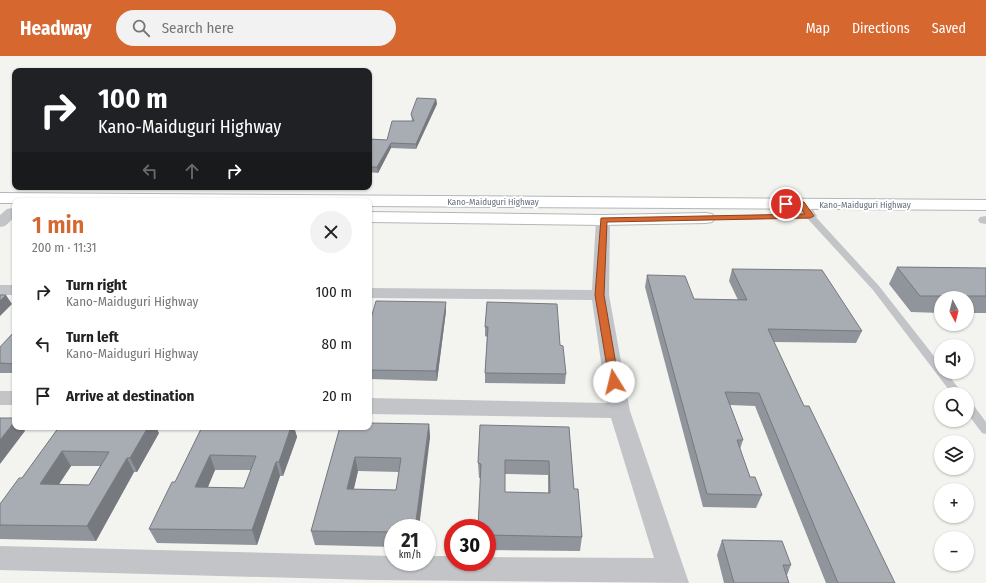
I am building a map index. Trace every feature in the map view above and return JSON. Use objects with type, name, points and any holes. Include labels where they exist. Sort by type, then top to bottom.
[{"type":"highway","name":"Kano-Maiduguri Highway","points":[[0,198],[12,198]]},
{"type":"highway","name":"Kano-Maiduguri Highway","points":[[372,204],[806,210],[986,216]]},
{"type":"highway","name":"Kano-Maiduguri Highway","points":[[372,217],[604,220],[806,210]]},
{"type":"street","points":[[0,558],[674,576],[619,411],[600,295],[604,220]]},
{"type":"street","points":[[0,290],[12,290]]},
{"type":"street","points":[[372,293],[600,295]]},
{"type":"street","points":[[0,398],[12,398]]},
{"type":"street","points":[[372,406],[619,411]]},
{"type":"lane","points":[[806,210],[876,288],[934,363]]},
{"type":"lane","points":[[946,379],[953,387]]},
{"type":"lane","points":[[974,414],[986,430]]},
{"type":"building","points":[[417,98],[436,99],[416,144],[391,143],[377,167],[372,167],[372,139],[387,140],[392,121],[414,121],[411,114]]},
{"type":"building","points":[[897,267],[986,268],[986,296],[974,296],[974,291],[934,291],[934,296],[920,296]]},
{"type":"building","points":[[732,269],[822,270],[862,331],[768,329],[804,406],[809,406],[895,583],[838,583],[759,393],[725,392],[743,440],[737,440],[750,477],[755,477],[762,495],[707,494],[647,275],[685,276],[694,299],[747,300]]},
{"type":"building","points":[[0,295],[6,295],[0,301]]},
{"type":"building","points":[[376,301],[446,302],[436,371],[372,370],[372,315]]},
{"type":"building","points":[[487,302],[557,304],[560,345],[563,346],[566,374],[485,373],[488,327],[485,327]]},
{"type":"building","points":[[12,334],[12,364],[0,363],[0,347]]},
{"type":"building","points":[[0,418],[12,418],[12,425],[0,440]]},
{"type":"building","points":[[372,423],[429,424],[416,519],[384,519],[384,532],[311,531],[339,430],[372,430]],"holes":[[[355,457],[401,458],[396,490],[347,489]]]},
{"type":"building","points":[[480,425],[569,427],[574,489],[578,489],[582,537],[496,535],[496,519],[478,519],[481,464],[478,463]],"holes":[[[505,460],[549,461],[550,493],[505,492]]]},
{"type":"building","points":[[57,430],[146,430],[130,458],[127,458],[87,526],[0,525],[0,504],[19,478],[22,478]],"holes":[[[62,451],[109,452],[89,485],[40,484]]]},
{"type":"building","points":[[201,430],[290,430],[279,462],[276,462],[252,530],[149,529],[172,482],[175,482]],"holes":[[[210,455],[256,456],[244,488],[195,487]]]},
{"type":"building","points":[[722,540],[782,541],[791,565],[783,565],[789,583],[734,583]]},
{"type":"route","points":[[614,382],[600,295],[604,220],[810,216],[801,204],[786,204]]}]
